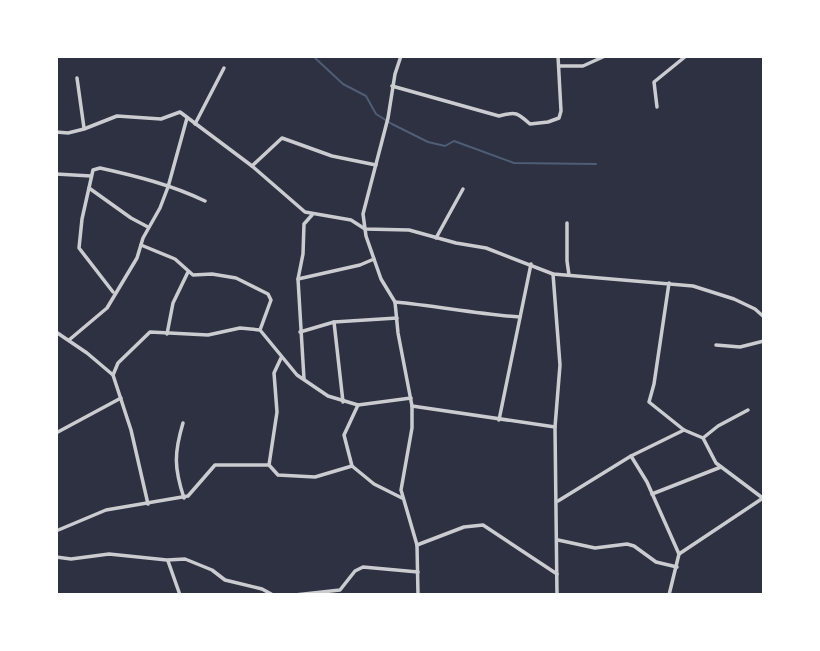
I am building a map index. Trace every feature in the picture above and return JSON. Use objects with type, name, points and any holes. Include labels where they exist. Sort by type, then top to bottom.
[{"type":"street","points":[[401,56],[364,207],[365,229],[374,259],[381,279],[395,303],[411,398],[412,428],[401,482],[402,498],[417,545],[418,595]]},
{"type":"street","points":[[392,86],[499,116],[511,113],[535,124],[559,118],[558,56]]},
{"type":"street","points":[[560,66],[583,65],[605,56]]},
{"type":"street","points":[[657,107],[654,82],[686,56]]},
{"type":"street","points":[[195,124],[225,68]]},
{"type":"street","points":[[77,78],[84,129]]},
{"type":"street","points":[[56,132],[68,133],[124,115],[161,119],[176,112],[252,166],[298,208],[312,215],[351,219],[365,229],[404,229],[494,250],[553,274],[694,286],[720,293],[755,309],[764,317]]},
{"type":"street","points":[[69,340],[99,316],[110,303],[137,258],[168,187],[187,118]]},
{"type":"street","points":[[252,166],[282,138],[332,156],[376,165]]},
{"type":"street","points":[[114,293],[79,248],[82,219],[93,170],[100,168],[143,177],[186,191],[205,201]]},
{"type":"street","points":[[56,174],[91,176]]},
{"type":"street","points":[[89,188],[149,228]]},
{"type":"street","points":[[436,238],[463,189]]},
{"type":"street","points":[[304,379],[298,279],[303,254],[304,224],[312,215]]},
{"type":"street","points":[[566,223],[569,275]]},
{"type":"street","points":[[141,244],[175,259],[196,276],[212,274],[236,278],[268,294],[271,300],[260,330]]},
{"type":"street","points":[[298,279],[360,265],[374,259]]},
{"type":"street","points":[[499,420],[531,264]]},
{"type":"street","points":[[167,334],[173,303],[188,272]]},
{"type":"street","points":[[553,274],[560,365],[555,427],[557,595]]},
{"type":"street","points":[[669,283],[649,402],[684,430],[703,438],[712,458],[763,498],[679,554]]},
{"type":"street","points":[[395,303],[520,317]]},
{"type":"street","points":[[300,332],[334,322],[397,318]]},
{"type":"street","points":[[334,322],[343,402]]},
{"type":"street","points":[[113,375],[118,363],[150,332],[208,335],[240,328],[260,330],[281,357],[304,379],[322,393],[343,402],[358,405],[411,398]]},
{"type":"street","points":[[56,332],[113,375],[133,438],[148,504]]},
{"type":"street","points":[[716,345],[740,347],[764,341]]},
{"type":"street","points":[[269,465],[277,412],[274,373],[281,357]]},
{"type":"street","points":[[56,433],[121,398]]},
{"type":"street","points":[[358,405],[344,435],[352,466],[374,484],[402,498]]},
{"type":"street","points":[[412,406],[555,427]]},
{"type":"street","points":[[703,438],[718,426],[748,410]]},
{"type":"street","points":[[183,423],[175,460],[176,474],[184,498]]},
{"type":"street","points":[[557,502],[631,456],[684,430]]},
{"type":"street","points":[[631,456],[652,494],[679,554],[669,595]]},
{"type":"street","points":[[56,531],[106,510],[184,498],[193,493],[215,465],[269,465],[278,475],[315,477],[352,466]]},
{"type":"street","points":[[652,494],[721,467]]},
{"type":"street","points":[[417,545],[464,527],[482,525],[557,574]]},
{"type":"street","points":[[558,540],[595,548],[627,544],[656,562],[677,567]]},
{"type":"street","points":[[56,557],[71,559],[108,554],[190,560],[212,570],[225,580],[262,589],[273,595]]},
{"type":"street","points":[[167,560],[180,595]]},
{"type":"street","points":[[295,595],[340,590],[355,571],[363,567],[418,572]]},
{"type":"waterway","points":[[310,56],[343,84],[366,96],[376,114],[428,142],[445,146],[454,141],[514,163],[596,164]]}]
